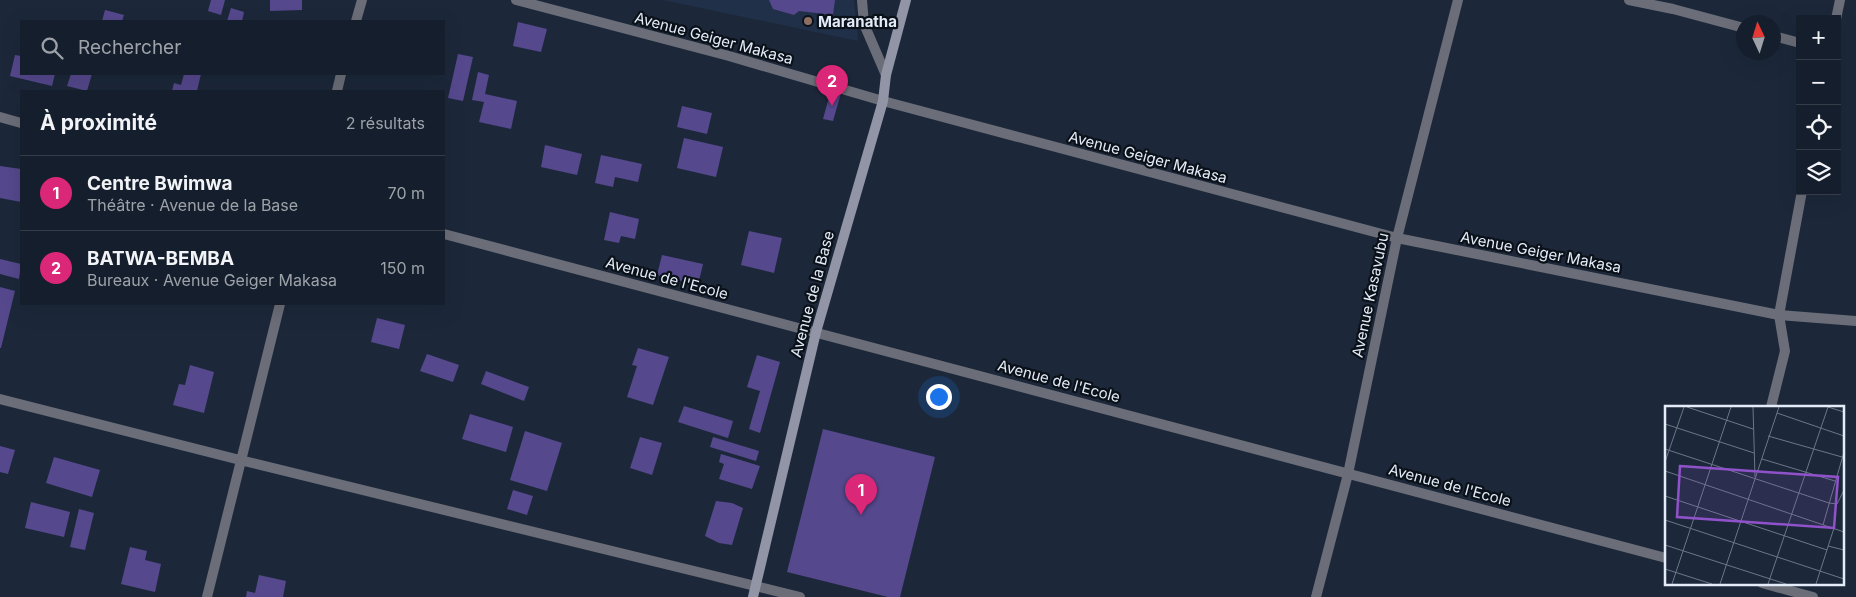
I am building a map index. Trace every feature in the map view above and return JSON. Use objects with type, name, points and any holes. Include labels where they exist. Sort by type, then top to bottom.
[{"type":"main road","name":"Avenue de la Base","points":[[753,597],[816,332],[883,101],[886,75],[906,0]]},
{"type":"street","points":[[356,20],[362,0]]},
{"type":"street","name":"Avenue Geiger Makasa","points":[[516,0],[729,56],[883,101],[1397,238],[1779,315],[1856,321]]},
{"type":"street","points":[[862,0],[864,24],[886,75]]},
{"type":"street","name":"Avenue Kasavubu","points":[[1316,597],[1348,474],[1397,238],[1458,0]]},
{"type":"street","points":[[1629,0],[1673,9],[1736,26]]},
{"type":"street","points":[[1837,15],[1840,0]]},
{"type":"street","points":[[1781,38],[1796,42]]},
{"type":"street","points":[[337,90],[342,75]]},
{"type":"street","points":[[0,117],[20,123]]},
{"type":"street","points":[[1771,406],[1785,351],[1779,315],[1801,195]]},
{"type":"street","name":"Avenue de l'Ecole","points":[[445,234],[1665,558]]},
{"type":"street","points":[[207,597],[280,305]]},
{"type":"street","points":[[0,399],[240,460],[800,597]]},
{"type":"street","points":[[1766,584],[1813,597]]},
{"type":"shaded area","name":"Maranatha","points":[[663,0],[854,0],[858,41]]},
{"type":"building","points":[[211,0],[225,0],[221,15],[208,11]]},
{"type":"building","points":[[270,0],[302,0],[302,10],[270,11]]},
{"type":"building","points":[[769,0],[835,0],[833,15],[799,11],[794,15],[773,9]]},
{"type":"building","points":[[231,8],[244,12],[242,20],[227,20]]},
{"type":"building","points":[[105,10],[124,15],[122,20],[102,20]]},
{"type":"building","points":[[518,22],[547,29],[541,52],[513,46]]},
{"type":"building","points":[[458,54],[473,57],[463,101],[448,98]]},
{"type":"building","points":[[15,55],[20,56],[20,75],[55,75],[52,86],[10,76]]},
{"type":"building","points":[[478,72],[489,75],[485,94],[517,101],[511,129],[479,122],[484,102],[472,100]]},
{"type":"building","points":[[71,75],[92,75],[87,90],[67,86]]},
{"type":"building","points":[[184,75],[201,75],[197,90],[172,90],[174,83],[181,85]]},
{"type":"building","points":[[831,90],[841,93],[833,121],[823,119]]},
{"type":"building","points":[[682,106],[712,113],[707,134],[677,127]]},
{"type":"building","points":[[684,138],[723,147],[716,177],[677,168]]},
{"type":"building","points":[[545,145],[582,154],[577,175],[541,167]]},
{"type":"building","points":[[601,155],[642,164],[638,182],[615,177],[613,187],[595,183]]},
{"type":"building","points":[[0,166],[20,169],[20,202],[0,198]]},
{"type":"building","points":[[610,212],[639,219],[635,239],[621,236],[619,243],[604,240]]},
{"type":"building","points":[[749,231],[782,238],[774,273],[741,265]]},
{"type":"building","points":[[662,255],[703,264],[698,285],[657,275]]},
{"type":"building","points":[[0,259],[20,264],[19,279],[0,274]]},
{"type":"building","points":[[0,287],[15,291],[1,348],[0,348]]},
{"type":"building","points":[[377,318],[405,325],[399,349],[371,342]]},
{"type":"building","points":[[638,348],[669,357],[653,405],[627,397],[637,366],[632,365]]},
{"type":"building","points":[[427,354],[459,365],[453,382],[420,371]]},
{"type":"building","points":[[757,355],[780,362],[760,433],[749,429],[760,391],[747,387]]},
{"type":"building","points":[[190,365],[214,372],[204,413],[173,405],[179,384],[185,385]]},
{"type":"building","points":[[486,371],[529,387],[524,401],[481,384]]},
{"type":"building","points":[[684,406],[733,421],[728,438],[678,422]]},
{"type":"building","points":[[470,414],[513,427],[506,452],[462,439]]},
{"type":"building","points":[[823,429],[935,457],[900,597],[888,597],[787,572]]},
{"type":"building","points":[[525,431],[562,443],[547,491],[510,480]]},
{"type":"building","points":[[640,437],[662,443],[652,475],[630,468]]},
{"type":"building","points":[[713,437],[759,451],[756,461],[710,447]]},
{"type":"building","points":[[0,446],[15,450],[8,474],[0,472]]},
{"type":"building","points":[[721,454],[760,466],[752,489],[719,479],[724,464],[719,462]]},
{"type":"building","points":[[54,457],[100,470],[92,497],[46,483]]},
{"type":"building","points":[[513,490],[533,496],[527,515],[507,509]]},
{"type":"building","points":[[716,501],[732,503],[743,508],[732,545],[719,543],[705,536]]},
{"type":"building","points":[[31,502],[70,512],[64,537],[25,528]]},
{"type":"building","points":[[79,509],[94,513],[85,550],[70,547]]},
{"type":"building","points":[[130,547],[147,551],[145,560],[161,564],[155,592],[121,584]]},
{"type":"building","points":[[259,575],[286,581],[283,597],[246,597],[247,591],[255,593]]},
{"type":"place","name":"Maranatha","points":[[808,21]]},
{"type":"place","name":"BATWA-BEMBA","points":[[832,106]]},
{"type":"place","name":"Centre Bwimwa","points":[[861,515]]}]
